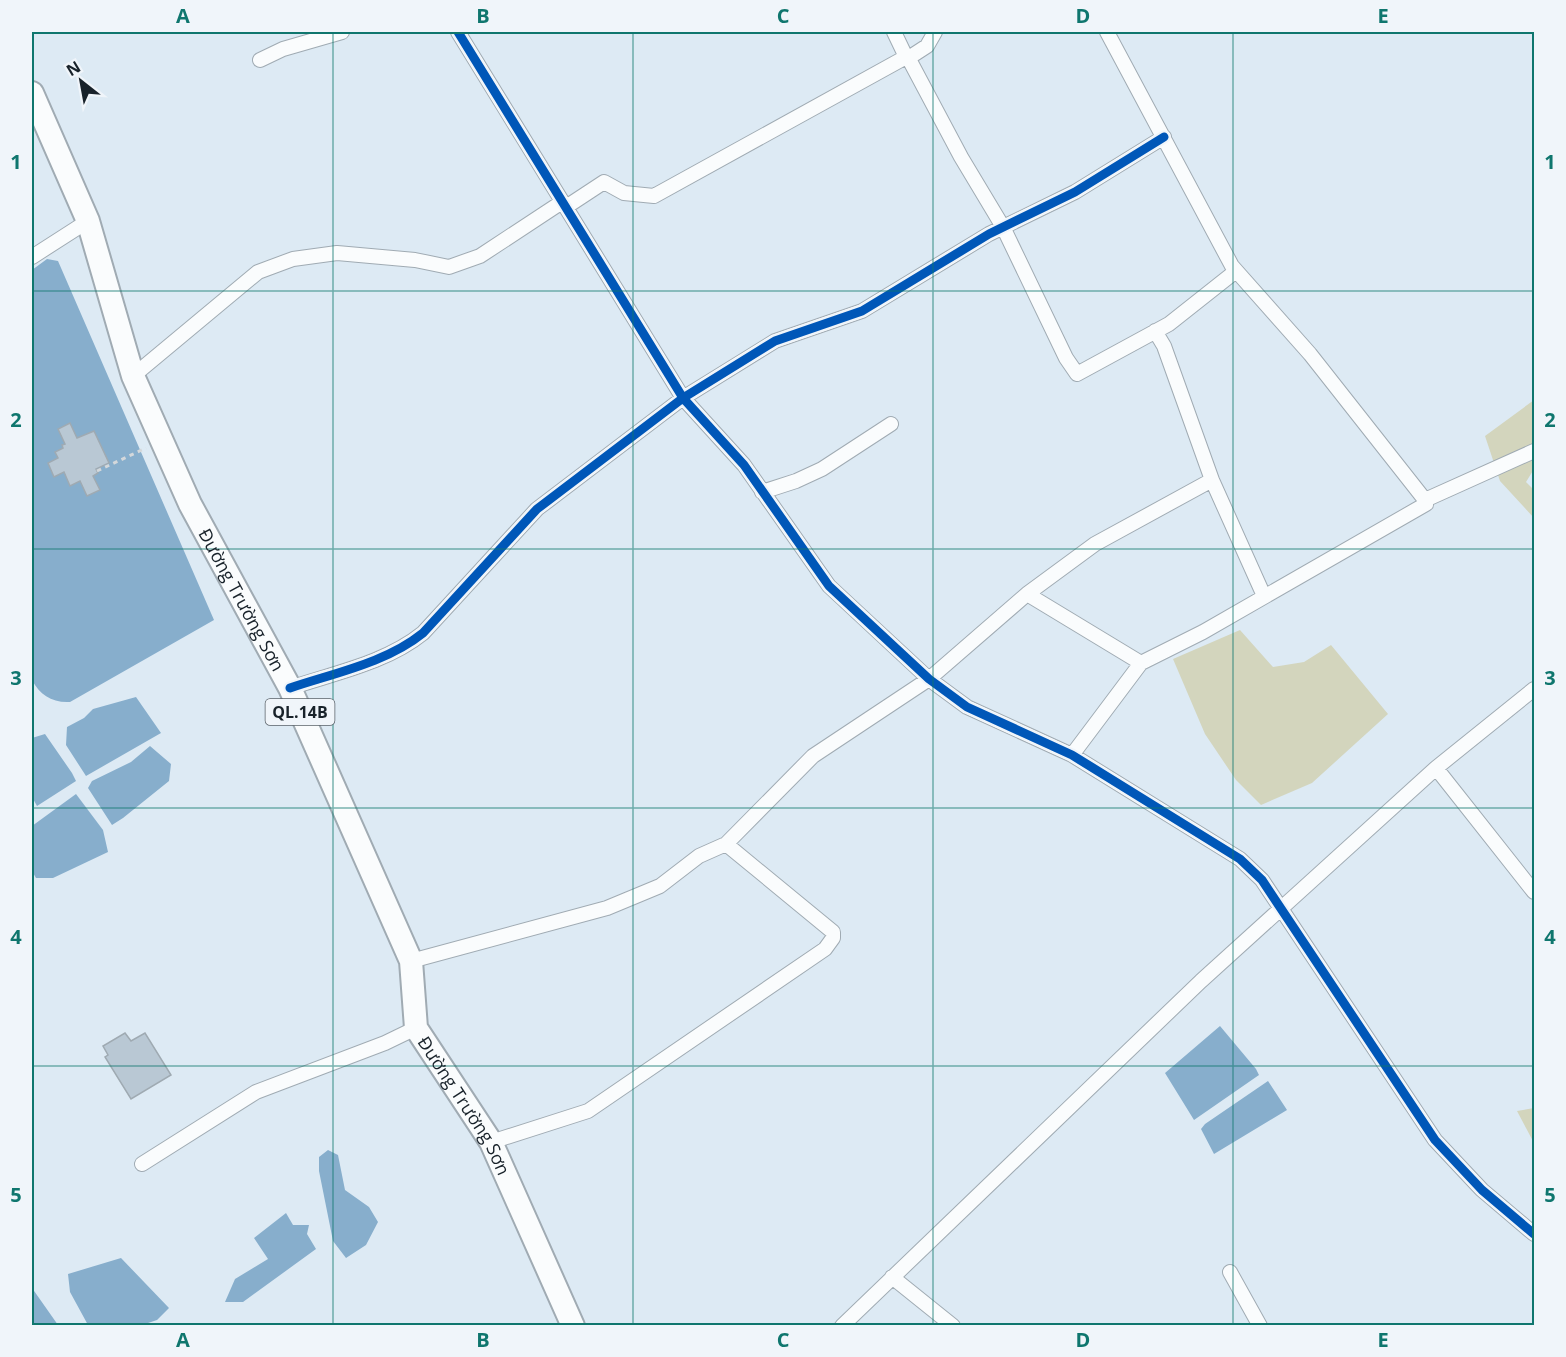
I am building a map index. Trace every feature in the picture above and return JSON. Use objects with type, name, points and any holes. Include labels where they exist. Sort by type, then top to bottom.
[{"type":"highway","name":"Đường Trường Sơn","points":[[32,93],[88,220],[133,376],[161,441],[190,504],[290,688],[411,961],[416,1028],[491,1142],[573,1326]]},
{"type":"street","points":[[260,60],[283,49],[342,32]]},
{"type":"street","points":[[458,32],[683,398],[744,465],[829,586],[929,679],[968,707],[1072,755],[1240,859],[1262,880],[1435,1140],[1482,1190],[1534,1234]]},
{"type":"street","points":[[894,32],[960,157],[1003,227],[1066,358],[1077,374],[1169,324],[1236,271]]},
{"type":"street","points":[[133,376],[258,272],[293,259],[338,253],[416,260],[449,267],[480,256],[604,182],[624,193],[654,196],[907,58],[927,46],[935,32]]},
{"type":"street","points":[[1072,755],[1142,663],[1203,632],[1426,504],[1310,354],[1232,266],[1107,32]]},
{"type":"street","points":[[290,688],[388,656],[407,646],[423,633],[537,509],[683,398],[775,341],[862,311],[1003,227],[1075,192],[1164,137]]},
{"type":"street","points":[[32,257],[88,220]]},
{"type":"street","points":[[1155,331],[1164,346],[1212,480],[1264,597]]},
{"type":"street","points":[[762,492],[796,481],[822,469],[891,424]]},
{"type":"street","points":[[1425,500],[1534,451]]},
{"type":"street","points":[[411,961],[607,908],[660,886],[699,856],[726,844],[813,756],[929,679],[1027,594],[1095,544],[1212,480]]},
{"type":"street","points":[[1027,594],[1142,663]]},
{"type":"street","points":[[842,1326],[1201,981],[1436,768],[1534,689]]},
{"type":"street","points":[[1436,768],[1534,891]]},
{"type":"street","points":[[491,1142],[588,1111],[831,943],[833,932],[726,844]]},
{"type":"street","points":[[142,1164],[256,1092],[385,1043],[416,1028]]},
{"type":"street","points":[[1230,1272],[1260,1326]]},
{"type":"street","points":[[892,1277],[953,1326]]},
{"type":"path","points":[[97,471],[161,441]]},
{"type":"green space","points":[[1534,400],[1534,469],[1526,482],[1534,490],[1534,518],[1500,481],[1485,436]]},
{"type":"green space","points":[[1240,630],[1273,667],[1304,662],[1331,645],[1388,714],[1312,783],[1261,805],[1236,780],[1205,734],[1173,659]]},
{"type":"green space","points":[[1534,1108],[1534,1143],[1517,1111]]},
{"type":"water","points":[[47,259],[58,261],[214,620],[70,702],[47,697],[32,680],[32,270]]},
{"type":"water","points":[[136,697],[161,733],[86,776],[66,745],[67,727],[84,718],[93,709]]},
{"type":"water","points":[[45,734],[76,781],[37,806],[32,797],[32,738]]},
{"type":"water","points":[[150,746],[171,764],[169,781],[112,825],[88,788],[92,781],[131,762]]},
{"type":"water","points":[[76,794],[103,830],[108,852],[53,878],[36,878],[32,871],[32,826]]},
{"type":"water","points":[[1220,1026],[1259,1075],[1194,1120],[1165,1073]]},
{"type":"water","points":[[1268,1081],[1287,1110],[1214,1154],[1201,1129]]},
{"type":"water","points":[[328,1150],[338,1155],[345,1190],[369,1207],[378,1222],[366,1245],[346,1258],[333,1241],[319,1171],[319,1157]]},
{"type":"water","points":[[286,1213],[293,1225],[309,1225],[307,1234],[316,1249],[243,1302],[225,1302],[235,1279],[268,1259],[254,1238]]},
{"type":"water","points":[[121,1258],[169,1308],[157,1320],[142,1325],[88,1325],[70,1292],[68,1274]]},
{"type":"water","points":[[32,1288],[58,1325],[32,1325]]},
{"type":"building","points":[[70,423],[77,438],[94,431],[109,463],[96,469],[98,473],[93,476],[100,490],[87,496],[80,481],[70,486],[64,472],[54,477],[48,463],[58,458],[55,452],[63,448],[62,445],[65,444],[58,429]]},
{"type":"building","points":[[125,1033],[131,1041],[145,1033],[171,1075],[131,1099],[105,1057],[108,1055],[103,1046]]},
{"type":"cycle path","points":[[458,32],[683,398],[744,465],[829,586],[929,679],[967,707],[1072,755],[1240,859],[1262,880],[1435,1140],[1482,1190],[1534,1234]]},
{"type":"cycle path","points":[[290,688],[376,660],[423,633],[537,509],[683,398],[775,341],[862,311],[989,234],[1075,192],[1164,137]]}]
